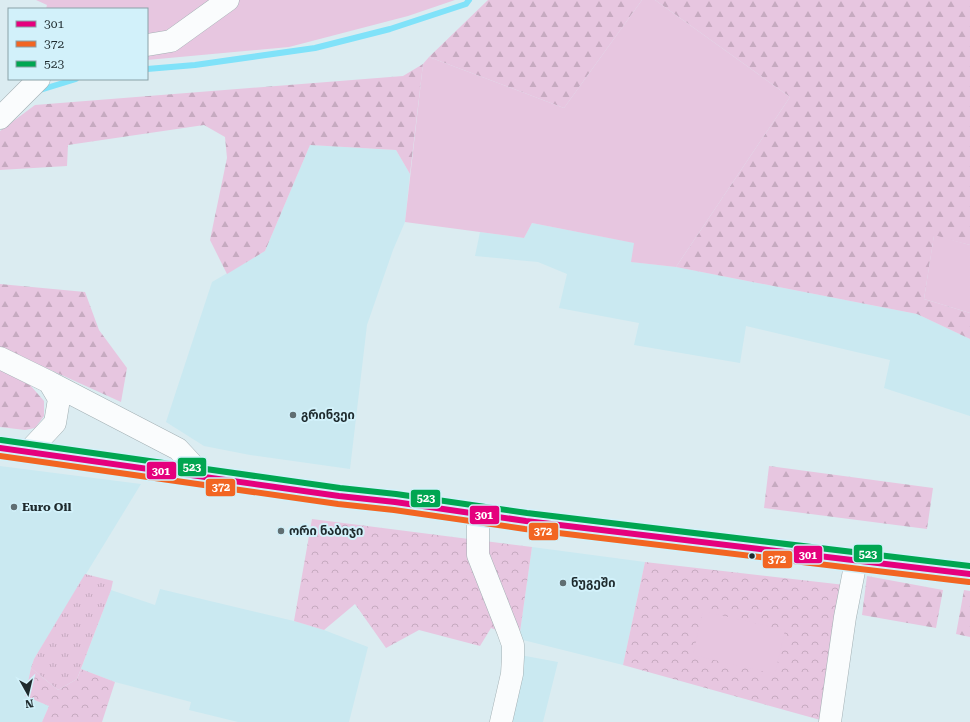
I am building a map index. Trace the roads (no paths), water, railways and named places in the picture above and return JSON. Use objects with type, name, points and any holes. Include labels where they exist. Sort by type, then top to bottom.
[{"type":"main road","points":[[148,45],[171,41],[228,0]]},
{"type":"main road","points":[[0,118],[38,80]]},
{"type":"main road","points":[[0,358],[178,449],[204,477]]},
{"type":"main road","points":[[28,452],[55,423],[59,399],[49,382]]},
{"type":"main road","points":[[0,448],[478,514],[970,574]]},
{"type":"main road","points":[[478,514],[478,554],[513,645],[514,657],[512,674],[501,722]]},
{"type":"main road","points":[[830,722],[845,617],[856,561]]},
{"type":"waterway","points":[[148,69],[195,65],[315,48],[390,29],[466,4],[469,0]]},
{"type":"waterway","points":[[40,90],[73,80]]},
{"type":"place","name":"გრინვეი","points":[[293,415]]},
{"type":"place","name":"Euro Oil","points":[[14,507]]},
{"type":"place","name":"ორი ნაბიჯი","points":[[281,531]]},
{"type":"place","name":"ნუგეში","points":[[563,583]]}]
